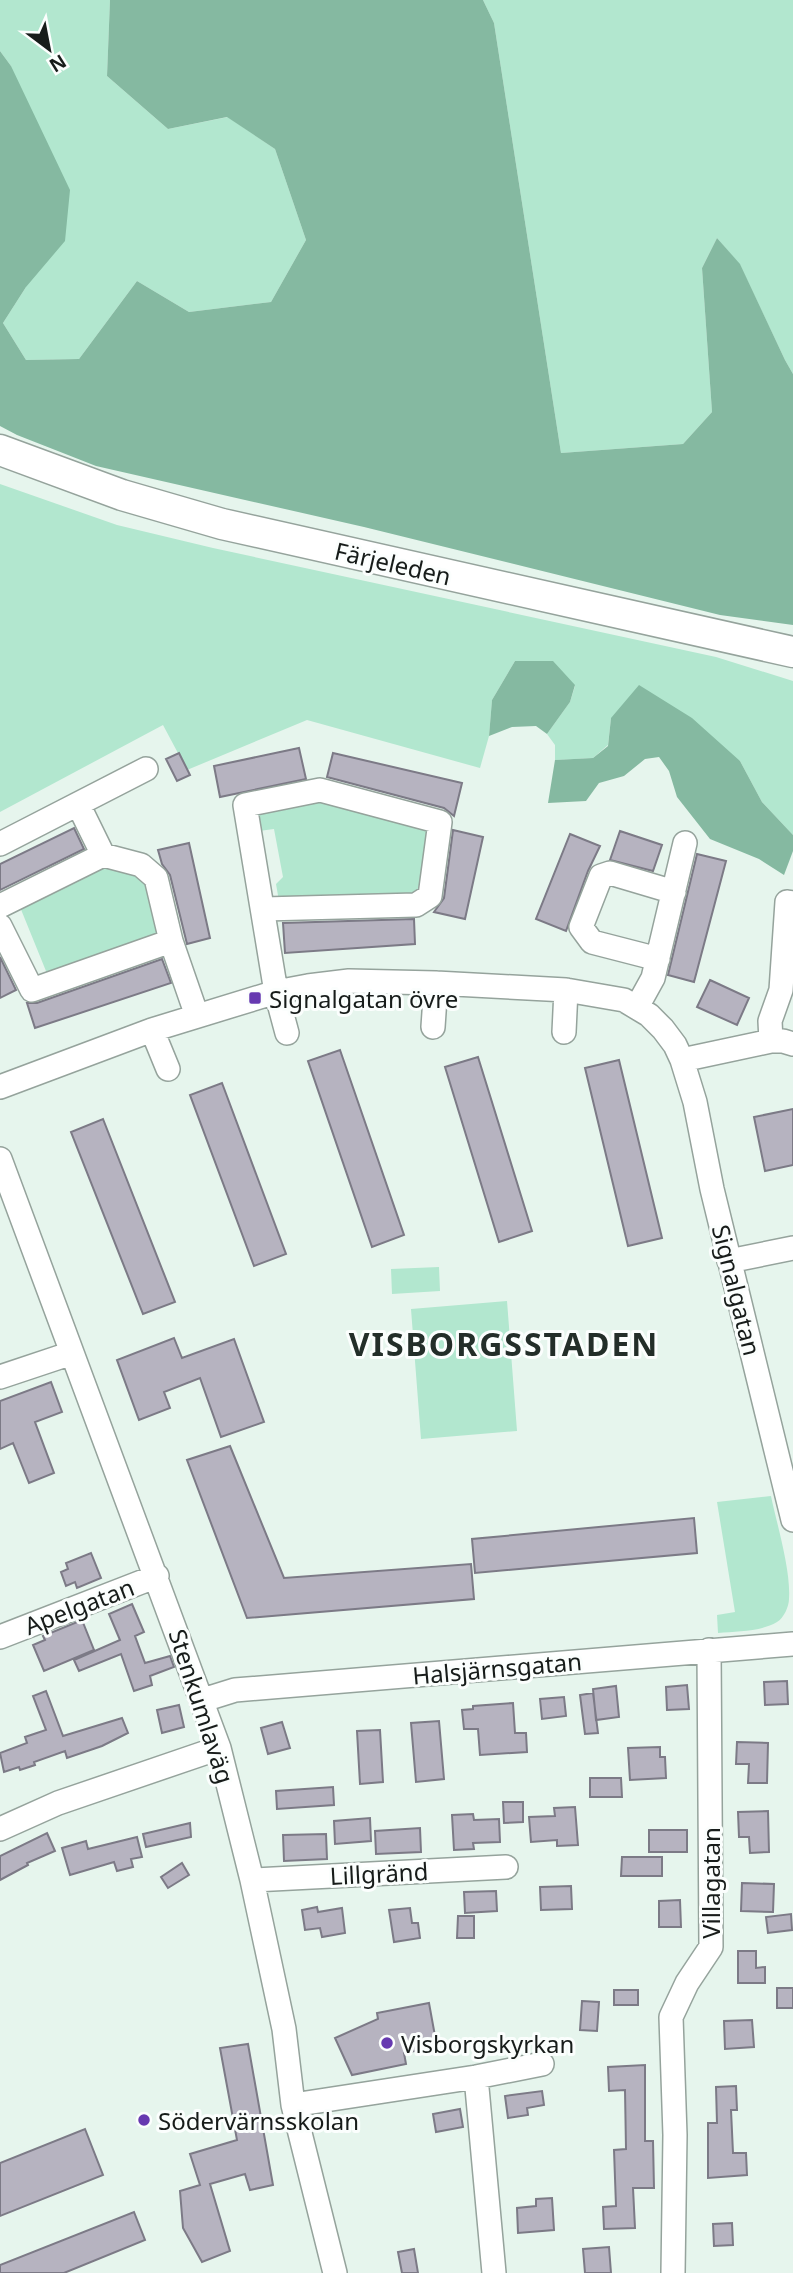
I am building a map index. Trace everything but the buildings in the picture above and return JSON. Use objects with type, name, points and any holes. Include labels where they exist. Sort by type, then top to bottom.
[{"type":"main road","name":"Färjeleden","points":[[0,450],[122,495],[222,524],[793,652]]},
{"type":"street","points":[[0,844],[145,769]]},
{"type":"street","points":[[264,909],[416,905],[429,896],[440,821],[320,790],[246,805],[276,992],[287,1032]]},
{"type":"street","points":[[78,804],[103,855]]},
{"type":"street","points":[[637,1007],[653,978],[685,843]]},
{"type":"street","points":[[0,906],[103,855],[141,865],[156,878],[171,941],[197,1016]]},
{"type":"street","points":[[658,959],[592,942],[581,927],[601,876],[610,873],[674,892]]},
{"type":"street","points":[[682,1060],[782,1042],[770,1021],[781,990],[788,902],[793,903]]},
{"type":"street","points":[[0,926],[32,990],[171,941]]},
{"type":"street","name":"Signalgatan","points":[[0,1087],[152,1030],[276,992],[349,981],[566,990],[624,1000],[637,1007],[649,1014],[675,1045],[695,1102],[712,1189],[793,1520]]},
{"type":"street","points":[[433,1027],[436,983]]},
{"type":"street","points":[[564,1032],[566,990]]},
{"type":"street","points":[[152,1030],[168,1069]]},
{"type":"street","name":"Stenkumlaväg","points":[[0,1159],[219,1748],[252,1880],[284,2029],[293,2105],[335,2273]]},
{"type":"street","points":[[729,1261],[793,1248]]},
{"type":"street","points":[[0,1377],[72,1353]]},
{"type":"street","name":"Apelgatan","points":[[0,1637],[157,1576]]},
{"type":"street","name":"Halsjärnsgatan","points":[[203,1700],[235,1690],[793,1644]]},
{"type":"street","name":"Villagatan","points":[[673,2273],[675,2135],[671,2017],[687,1983],[711,1947],[709,1650]]},
{"type":"street","points":[[0,1829],[58,1803],[219,1748]]},
{"type":"street","name":"Lillgränd","points":[[252,1880],[506,1867]]},
{"type":"street","points":[[293,2105],[476,2077],[542,2064]]},
{"type":"street","points":[[476,2077],[494,2273]]},
{"type":"green space","points":[[0,0],[110,0],[107,76],[168,129],[228,117],[275,149],[306,240],[271,302],[189,312],[137,281],[79,359],[26,360],[3,323],[26,287],[11,66],[0,51]]},
{"type":"green space","points":[[110,0],[483,0],[494,23],[561,453],[683,444],[712,412],[702,268],[717,238],[740,264],[793,374],[793,625],[720,615],[364,527],[96,466],[0,426],[0,51],[11,66],[70,190],[65,241],[26,287],[3,323],[26,360],[79,359],[137,281],[189,312],[271,302],[306,240],[275,149],[227,117],[168,129],[107,76]]},
{"type":"green space","points":[[483,0],[793,0],[793,374],[740,265],[717,238],[702,268],[712,412],[683,444],[561,453],[494,23]]},
{"type":"green space","points":[[0,484],[117,525],[716,657],[793,681],[793,835],[762,802],[740,761],[611,718],[608,745],[593,758],[555,760],[555,745],[547,734],[570,702],[575,686],[552,661],[515,661],[492,700],[489,736],[480,768],[307,720],[187,770],[163,725],[0,812]]},
{"type":"green space","points":[[515,661],[553,661],[575,685],[570,702],[547,734],[536,726],[512,727],[489,736],[492,700]]},
{"type":"green space","points":[[639,685],[692,718],[740,761],[762,802],[793,835],[793,851],[784,875],[759,859],[710,839],[677,797],[669,771],[659,757],[645,759],[624,776],[599,783],[586,801],[548,803],[555,760],[593,758],[608,746],[611,718]]},
{"type":"green space","points":[[318,801],[432,828],[422,886],[408,895],[279,901],[276,884],[283,877],[274,829],[259,831],[256,813]]},
{"type":"green space","points":[[101,863],[137,871],[150,881],[163,936],[48,976],[20,907]]},
{"type":"green space","points":[[439,1267],[440,1291],[392,1294],[391,1269]]},
{"type":"green space","points":[[507,1301],[517,1431],[421,1439],[411,1309]]},
{"type":"green space","points":[[771,1496],[788,1575],[787,1608],[780,1620],[763,1628],[718,1633],[717,1615],[735,1612],[717,1502]]},
{"type":"place","name":"Signalgatan övre","points":[[255,998]]},
{"type":"place","name":"Visborgskyrkan","points":[[387,2043]]},
{"type":"place","name":"Södervärnsskolan","points":[[144,2120]]},
{"type":"district","name":"VISBORGSSTADEN","points":[[504,1343]]}]
